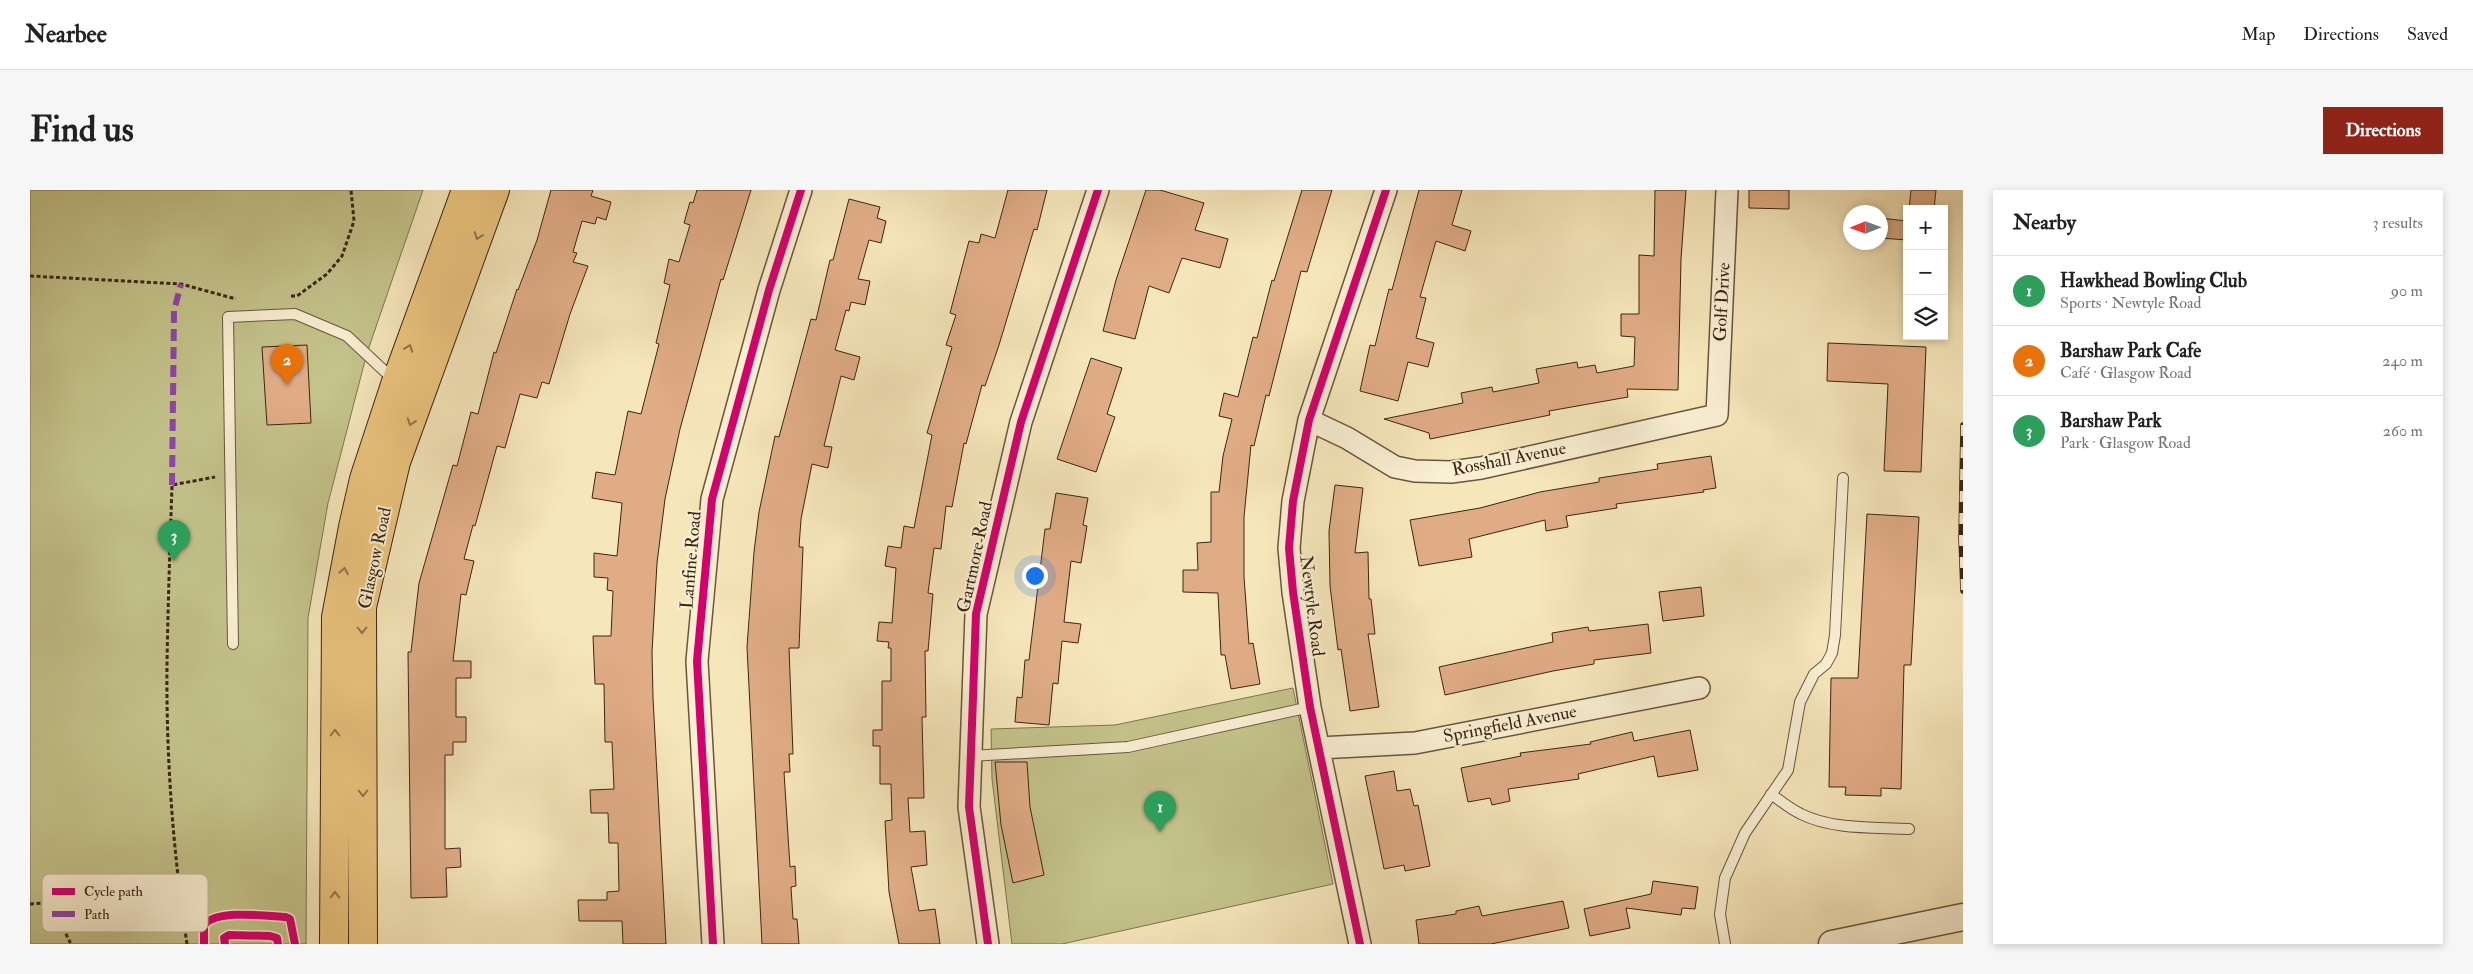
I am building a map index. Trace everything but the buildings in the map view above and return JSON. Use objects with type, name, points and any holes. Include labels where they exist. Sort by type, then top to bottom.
[{"type":"main road","name":"Glasgow Road","points":[[363,944],[362,607],[396,462],[409,388],[466,190]]},
{"type":"main road","name":"Glasgow Road","points":[[334,944],[336,617],[352,527],[364,479],[409,388],[495,190]]},
{"type":"street","name":"Lanfine Road","points":[[713,944],[697,661],[712,499],[769,290],[801,190]]},
{"type":"street","name":"Gartmore Road","points":[[988,944],[969,807],[976,614],[1021,422],[1098,190]]},
{"type":"street","name":"Newtyle Road","points":[[1360,944],[1310,707],[1293,592],[1289,548],[1293,501],[1309,420],[1386,190]]},
{"type":"street","name":"Golf Drive","points":[[1717,415],[1727,190]]},
{"type":"street","name":"Rosshall Avenue","points":[[1309,420],[1347,438],[1395,467],[1415,471],[1451,472],[1481,468],[1717,415]]},
{"type":"street","name":"Springfield Avenue","points":[[1319,748],[1416,743],[1699,688]]},
{"type":"street","points":[[1832,944],[1963,917]]},
{"type":"lane","points":[[233,644],[228,317],[295,314],[347,336],[409,388]]},
{"type":"lane","points":[[1725,944],[1720,914],[1725,878],[1745,832],[1788,770],[1800,702],[1806,687],[1832,653],[1835,635],[1843,478]]},
{"type":"lane","points":[[970,756],[1128,747],[1310,707]]},
{"type":"lane","points":[[1771,794],[1801,814],[1820,822],[1847,826],[1909,829]]},
{"type":"path","points":[[289,297],[297,296],[327,274],[342,256],[354,221],[351,190]]},
{"type":"path","points":[[30,276],[181,284],[246,301]]},
{"type":"path","points":[[177,874],[171,793],[167,666],[172,485],[230,474]]},
{"type":"path","points":[[65,932],[71,944]]},
{"type":"shaded area","points":[[30,190],[423,190],[367,353],[328,503],[308,618],[306,944],[30,944]]},
{"type":"shaded area","points":[[1293,688],[1333,884],[1062,944],[1012,944],[992,779],[991,729],[1115,725]]},
{"type":"railway","points":[[1963,425],[1961,539],[1963,591]]},
{"type":"marked path","points":[[172,485],[174,311],[181,284]]},
{"type":"cycle path","points":[[713,944],[697,661],[712,499],[769,290],[801,190]]},
{"type":"cycle path","points":[[988,944],[969,807],[976,614],[1021,422],[1098,190]]},
{"type":"cycle path","points":[[1360,944],[1310,707],[1293,592],[1289,548],[1293,501],[1309,420],[1386,190]]},
{"type":"cycle path","points":[[208,922],[230,915],[286,917],[290,919],[295,944]]},
{"type":"cycle path","points":[[204,932],[204,944]]},
{"type":"cycle path","points":[[225,944],[224,938],[229,935],[270,936],[277,938],[278,944]]},
{"type":"place","name":"Barshaw Park Cafe","points":[[287,385]]},
{"type":"place","name":"Barshaw Park","points":[[174,561]]},
{"type":"place","name":"Hawkhead Bowling Club","points":[[1160,832]]}]
